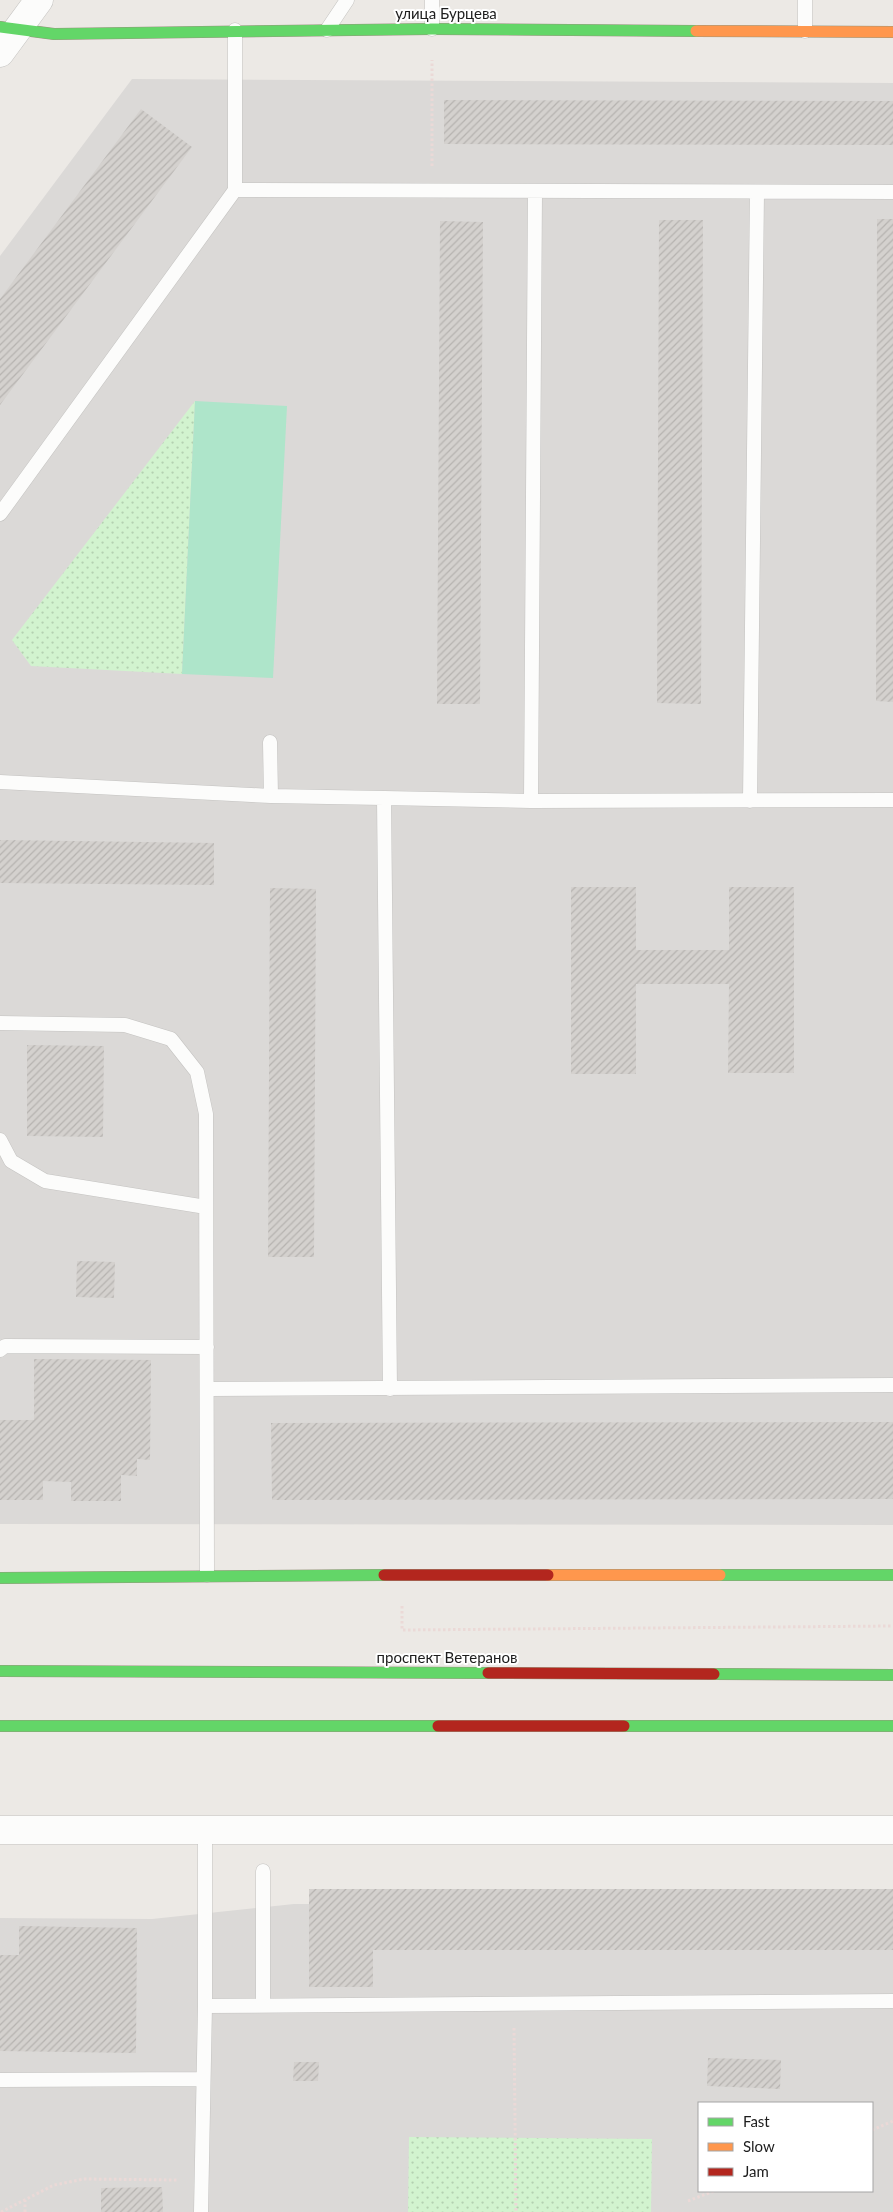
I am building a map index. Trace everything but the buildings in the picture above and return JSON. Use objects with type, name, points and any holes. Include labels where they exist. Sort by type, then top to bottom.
[{"type":"street","points":[[0,52],[8,29],[38,0]]},
{"type":"street","name":"улица Бурцева","points":[[8,29],[54,34],[235,30],[432,29],[893,32]]},
{"type":"street","points":[[0,1578],[207,1575],[893,1575]]},
{"type":"street","name":"проспект Ветеранов","points":[[0,1671],[893,1675]]},
{"type":"street","points":[[0,1726],[893,1726]]},
{"type":"street","points":[[0,1830],[893,1830]]},
{"type":"lane","points":[[327,30],[347,0]]},
{"type":"lane","points":[[432,0],[432,29]]},
{"type":"lane","points":[[805,0],[805,31]]},
{"type":"lane","points":[[0,514],[235,190],[235,30]]},
{"type":"lane","points":[[235,190],[893,192]]},
{"type":"lane","points":[[530,801],[535,192]]},
{"type":"lane","points":[[750,801],[757,192]]},
{"type":"lane","points":[[270,742],[271,796]]},
{"type":"lane","points":[[0,782],[271,796],[530,801],[893,800]]},
{"type":"lane","points":[[384,798],[390,1389]]},
{"type":"lane","points":[[0,1023],[125,1026],[171,1039],[197,1072],[206,1114],[207,1575]]},
{"type":"lane","points":[[0,1140],[11,1161],[45,1181],[206,1207]]},
{"type":"lane","points":[[0,1350],[5,1346],[207,1347]]},
{"type":"lane","points":[[208,1389],[893,1385]]},
{"type":"lane","points":[[201,2212],[205,2006],[205,1830]]},
{"type":"lane","points":[[263,1871],[263,2006]]},
{"type":"lane","points":[[205,2006],[893,2001]]},
{"type":"lane","points":[[0,2080],[203,2079]]},
{"type":"path","points":[[432,64],[432,191]]},
{"type":"path","points":[[402,1597],[402,1630],[893,1626]]},
{"type":"path","points":[[514,2003],[516,2212]]},
{"type":"path","points":[[873,2130],[893,2121]]},
{"type":"path","points":[[1,2212],[54,2185],[84,2178],[201,2182]]},
{"type":"path","points":[[688,2201],[711,2192]]},
{"type":"path","points":[[25,2200],[25,2212]]},
{"type":"shaded area","points":[[132,79],[893,83],[893,1525],[0,1524],[0,256]]},
{"type":"shaded area","points":[[893,1903],[893,2212],[0,2212],[0,1918],[152,1919],[294,1904]]},
{"type":"green space","points":[[195,401],[182,674],[31,666],[12,640]]},
{"type":"green space","points":[[195,401],[287,406],[273,678],[182,674]]},
{"type":"green space","points":[[409,2137],[652,2139],[651,2212],[408,2212]]},
{"type":"traffic: fast","points":[[0,27],[54,34],[432,29],[696,31]]},
{"type":"traffic: fast","points":[[0,1578],[384,1575]]},
{"type":"traffic: fast","points":[[720,1575],[893,1575]]},
{"type":"traffic: fast","points":[[0,1671],[488,1673]]},
{"type":"traffic: fast","points":[[714,1674],[893,1675]]},
{"type":"traffic: fast","points":[[0,1726],[438,1726]]},
{"type":"traffic: fast","points":[[624,1726],[893,1726]]},
{"type":"traffic: slow","points":[[696,31],[893,32]]},
{"type":"traffic: slow","points":[[548,1575],[720,1575]]},
{"type":"traffic: jam","points":[[384,1575],[548,1575]]},
{"type":"traffic: jam","points":[[488,1673],[714,1674]]},
{"type":"traffic: jam","points":[[438,1726],[624,1726]]}]
